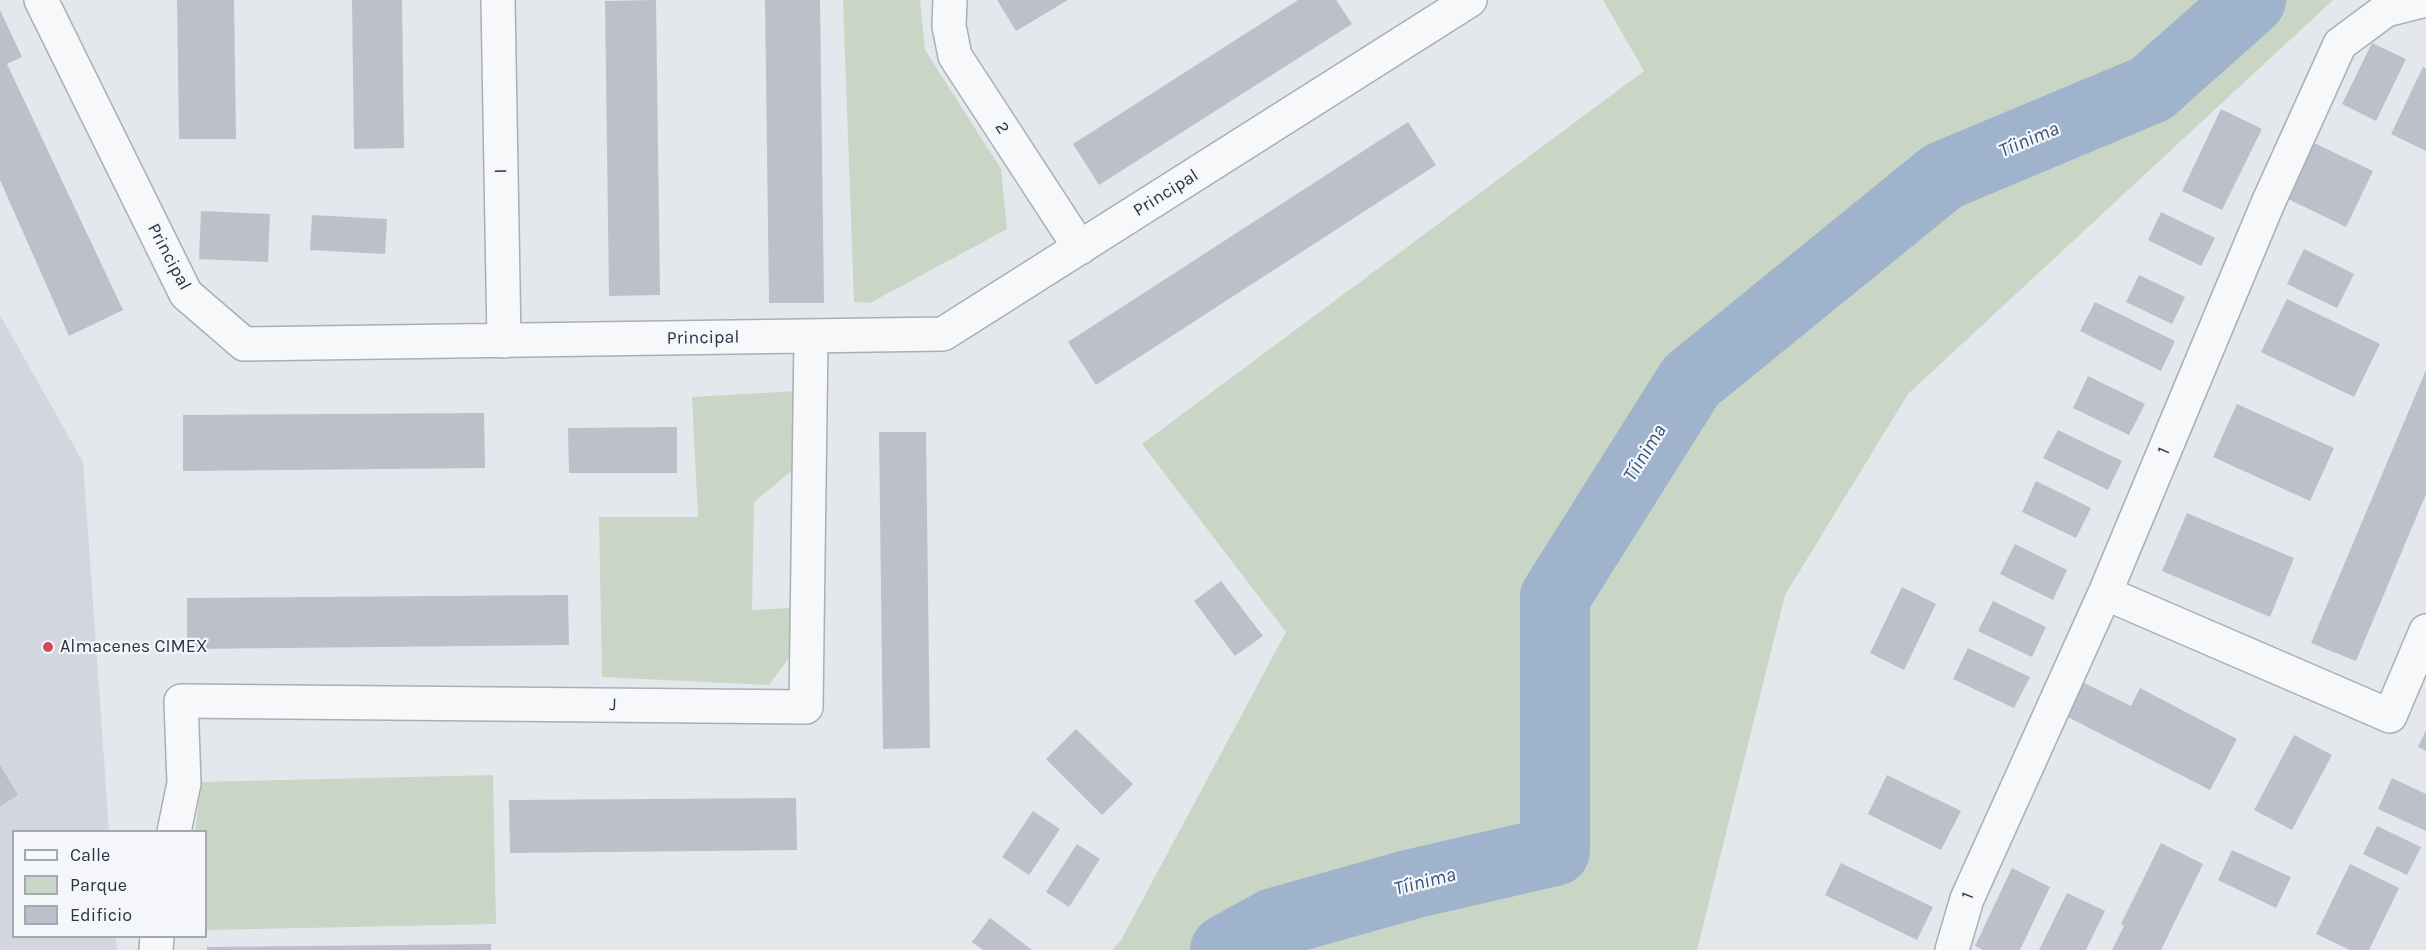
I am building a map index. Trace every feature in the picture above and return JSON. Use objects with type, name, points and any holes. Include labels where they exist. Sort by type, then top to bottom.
[{"type":"street","name":"Principal","points":[[41,0],[186,294],[244,344],[943,334],[1470,0]]},
{"type":"street","name":"I","points":[[498,0],[504,341]]},
{"type":"street","name":"2","points":[[950,0],[949,26],[955,56],[1080,248]]},
{"type":"street","name":"1","points":[[1952,950],[1966,898],[2104,593],[2268,203],[2340,44],[2386,10],[2426,0]]},
{"type":"street","name":"J","points":[[174,830],[184,783],[181,700],[806,707],[811,337]]},
{"type":"street","points":[[2104,593],[2390,716],[2426,631]]},
{"type":"shaded area","name":"Almacenes CIMEX","points":[[0,315],[83,462],[109,830],[12,830],[12,938],[116,938],[117,950],[0,950]]},
{"type":"green space","points":[[843,0],[920,0],[925,50],[1001,169],[1007,229],[870,303],[854,302]]},
{"type":"green space","points":[[1603,0],[2333,0],[1908,394],[1785,595],[1697,950],[1112,950],[1120,942],[1286,632],[1142,444],[1644,71]]},
{"type":"green space","points":[[797,391],[796,467],[754,502],[752,610],[791,608],[791,655],[769,685],[602,677],[599,517],[698,517],[692,397]]},
{"type":"green space","points":[[493,775],[496,924],[207,930],[207,830],[195,830],[201,782]]},
{"type":"building","points":[[177,0],[234,0],[236,139],[179,139]]},
{"type":"building","points":[[352,0],[402,0],[404,148],[354,149]]},
{"type":"building","points":[[656,0],[660,295],[609,296],[605,1]]},
{"type":"building","points":[[765,0],[820,0],[824,303],[769,303]]},
{"type":"building","points":[[997,0],[1068,0],[1016,31]]},
{"type":"building","points":[[1298,0],[1336,0],[1352,24],[1099,185],[1073,144]]},
{"type":"building","points":[[0,10],[22,57],[7,64],[123,310],[69,336],[0,180]]},
{"type":"building","points":[[2372,43],[2406,59],[2376,121],[2342,104]]},
{"type":"building","points":[[2423,67],[2426,69],[2426,151],[2391,134]]},
{"type":"building","points":[[2221,109],[2262,129],[2222,210],[2182,191]]},
{"type":"building","points":[[1408,122],[1436,165],[1096,385],[1068,342]]},
{"type":"building","points":[[2314,143],[2373,171],[2346,227],[2288,199]]},
{"type":"building","points":[[201,211],[270,214],[268,262],[199,259]]},
{"type":"building","points":[[2161,212],[2215,238],[2201,266],[2148,240]]},
{"type":"building","points":[[312,215],[387,219],[385,254],[310,250]]},
{"type":"building","points":[[2304,249],[2354,274],[2337,308],[2287,284]]},
{"type":"building","points":[[2139,275],[2185,297],[2172,324],[2126,302]]},
{"type":"building","points":[[2287,299],[2380,344],[2354,397],[2261,352]]},
{"type":"building","points":[[2095,302],[2175,341],[2161,371],[2080,331]]},
{"type":"building","points":[[2426,370],[2426,494],[2356,661],[2311,643]]},
{"type":"building","points":[[2088,376],[2145,404],[2129,435],[2073,408]]},
{"type":"building","points":[[2237,404],[2334,448],[2310,501],[2213,457]]},
{"type":"building","points":[[484,413],[485,468],[183,471],[183,415]]},
{"type":"building","points":[[677,427],[677,473],[569,473],[568,428]]},
{"type":"building","points":[[2058,430],[2122,461],[2108,490],[2043,458]]},
{"type":"building","points":[[879,432],[926,432],[930,748],[883,749]]},
{"type":"building","points":[[2036,481],[2091,508],[2076,538],[2022,512]]},
{"type":"building","points":[[2187,513],[2294,558],[2270,617],[2162,571]]},
{"type":"building","points":[[2015,544],[2067,570],[2053,600],[2000,574]]},
{"type":"building","points":[[1221,581],[1263,636],[1235,656],[1194,601]]},
{"type":"building","points":[[1902,587],[1936,604],[1904,670],[1870,653]]},
{"type":"building","points":[[568,595],[569,645],[187,649],[187,598]]},
{"type":"building","points":[[1993,601],[2046,627],[2032,657],[1978,631]]},
{"type":"building","points":[[1968,648],[2030,677],[2014,708],[1953,679]]},
{"type":"building","points":[[2078,680],[2131,706],[2140,688],[2237,739],[2210,790],[2062,714]]},
{"type":"building","points":[[1076,729],[1133,784],[1102,815],[1046,759]]},
{"type":"building","points":[[2426,730],[2426,751],[2418,747]]},
{"type":"building","points":[[2294,735],[2332,755],[2292,830],[2254,810]]},
{"type":"building","points":[[0,765],[18,795],[0,806]]},
{"type":"building","points":[[1887,775],[1961,811],[1941,850],[1868,814]]},
{"type":"building","points":[[2392,778],[2426,794],[2426,831],[2378,809]]},
{"type":"building","points":[[796,798],[797,850],[510,853],[509,800]]},
{"type":"building","points":[[1033,811],[1060,829],[1029,875],[1002,857]]},
{"type":"building","points":[[2377,826],[2421,847],[2407,875],[2363,854]]},
{"type":"building","points":[[2161,843],[2203,864],[2161,950],[2112,950],[2124,926],[2121,924]]},
{"type":"building","points":[[1077,844],[1100,859],[1069,907],[1046,892]]},
{"type":"building","points":[[2232,850],[2291,877],[2276,908],[2218,880]]},
{"type":"building","points":[[1841,863],[1933,907],[1917,940],[1825,895]]},
{"type":"building","points":[[2350,864],[2399,888],[2369,950],[2350,950],[2316,934]]},
{"type":"building","points":[[2012,868],[2050,887],[2020,950],[1983,950],[1975,946]]},
{"type":"building","points":[[2067,893],[2105,911],[2086,950],[2039,950]]},
{"type":"building","points":[[990,918],[1032,950],[983,950],[972,942]]},
{"type":"building","points":[[491,944],[491,950],[207,950],[207,947]]},
{"type":"waterway","name":"Tíinima","points":[[1225,950],[1274,923],[1412,884],[1555,851],[1555,597],[1691,381],[1943,176],[2151,89],[2251,0]]},
{"type":"place","name":"Almacenes CIMEX","points":[[48,647]]}]
